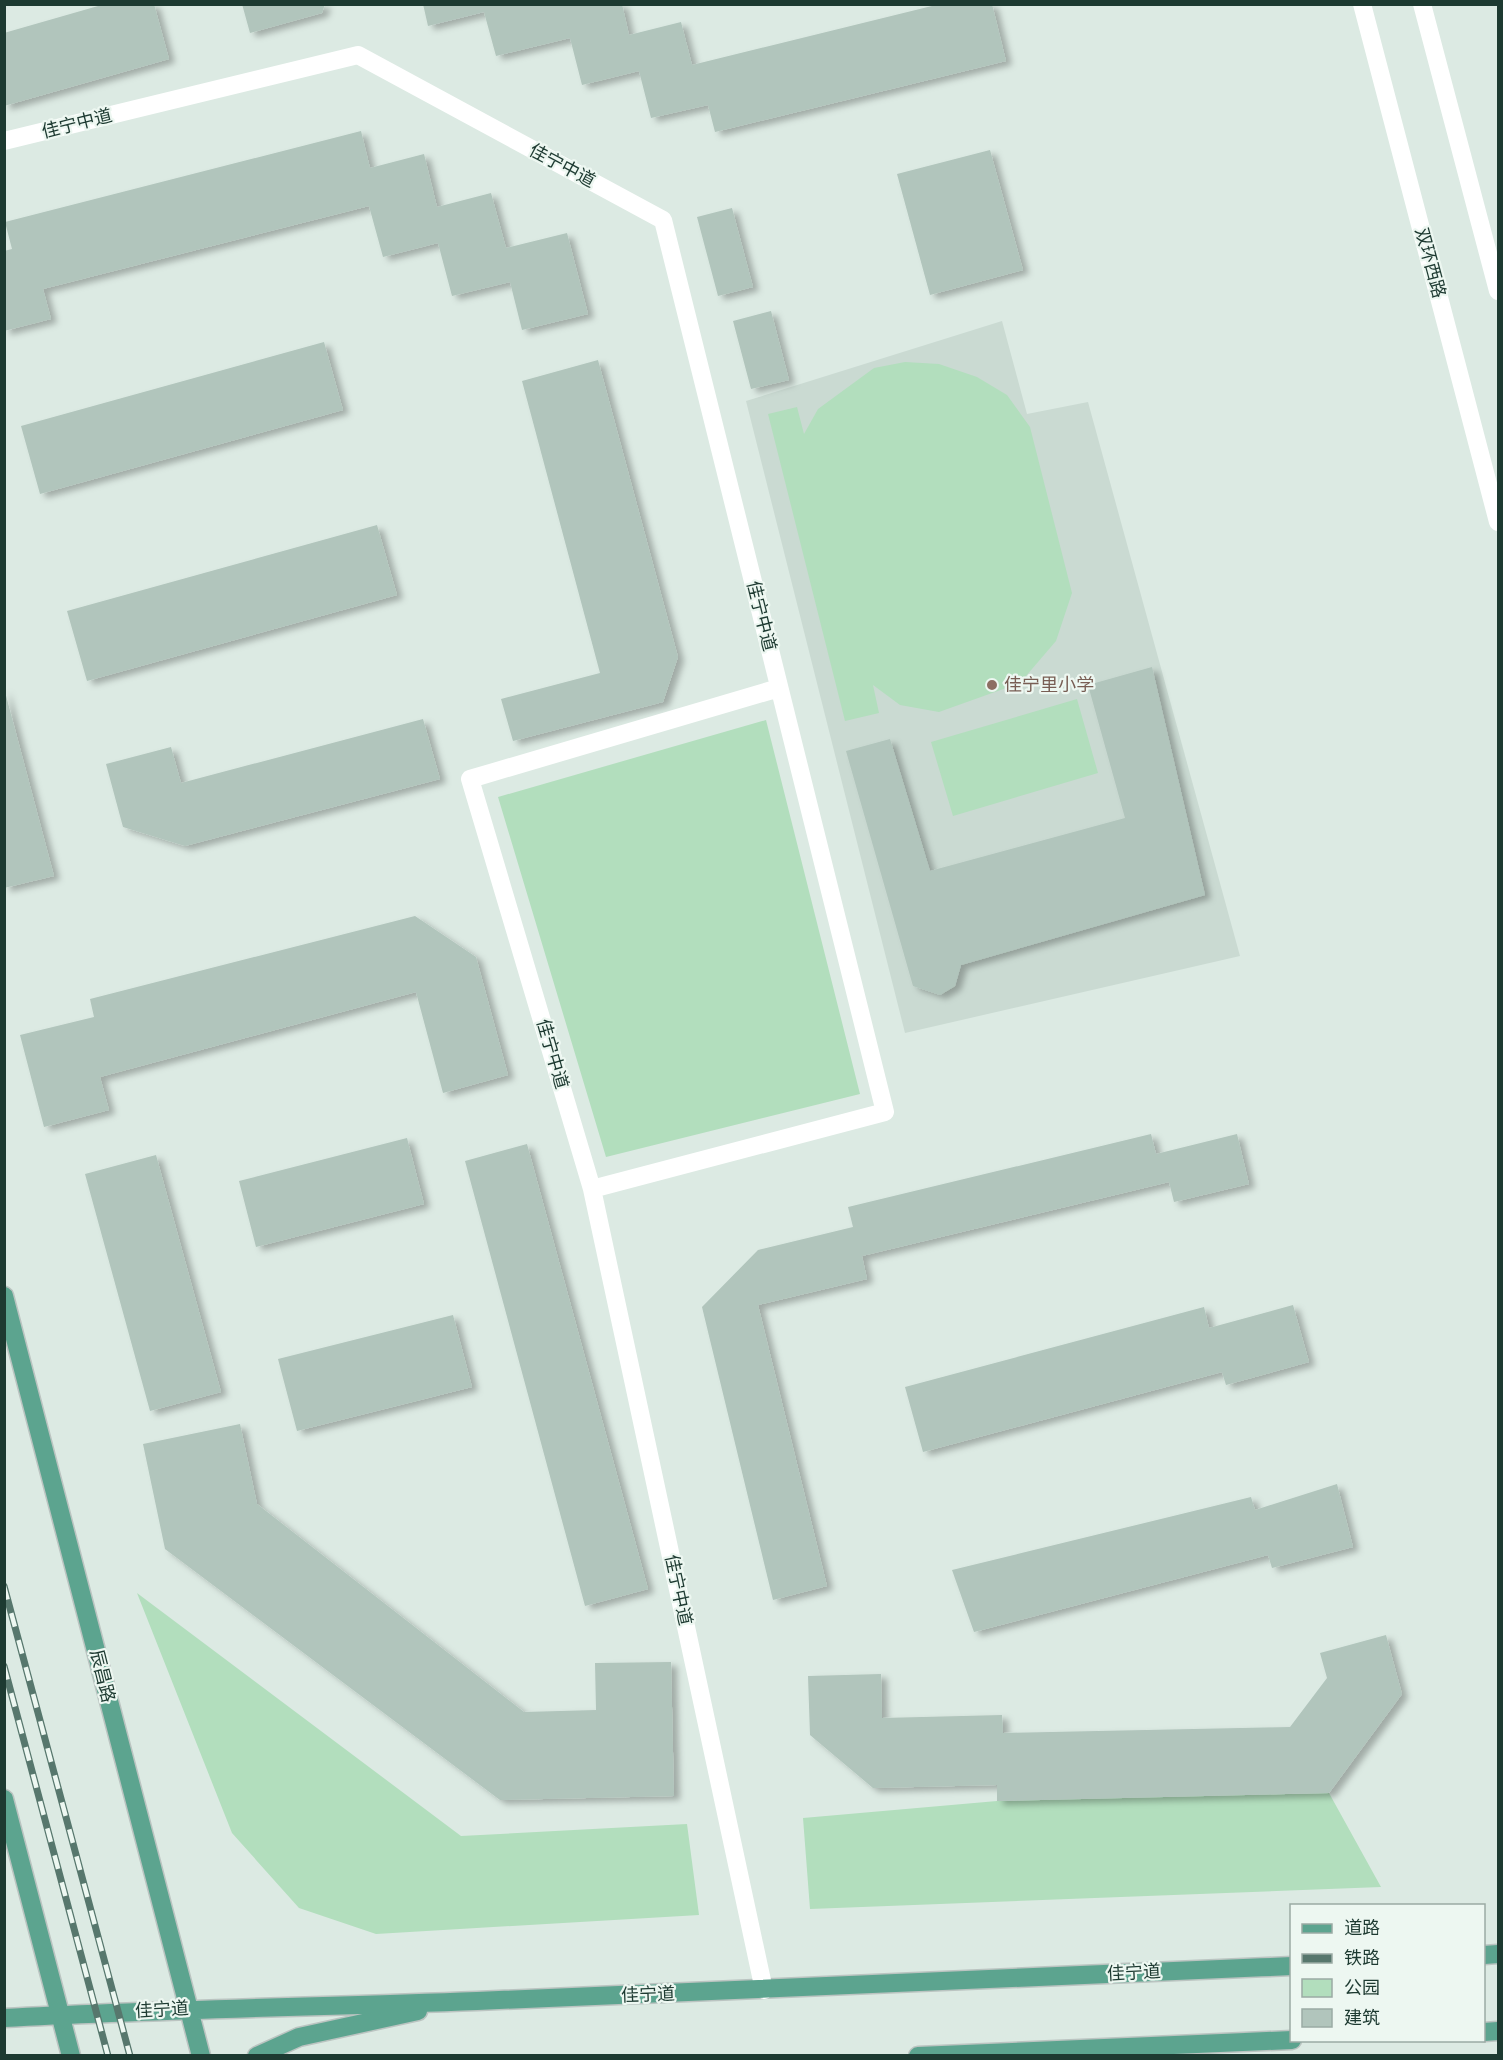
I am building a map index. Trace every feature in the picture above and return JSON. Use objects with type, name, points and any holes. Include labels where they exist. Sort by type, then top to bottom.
[{"type":"main road","name":"辰昌路","points":[[4,1296],[201,2055]]},
{"type":"main road","points":[[4,1799],[72,2055]]},
{"type":"main road","name":"佳宁道","points":[[4,2018],[188,2009],[458,2002],[764,1990],[1290,1966]]},
{"type":"main road","points":[[257,2055],[299,2037],[458,2002]]},
{"type":"main road","points":[[918,2055],[1290,2040]]},
{"type":"street","name":"双环西路","points":[[1362,4],[1498,522]]},
{"type":"street","points":[[1422,4],[1498,291]]},
{"type":"street","name":"佳宁中道","points":[[4,141],[357,55],[663,220],[885,1112],[592,1189]]},
{"type":"street","name":"佳宁中道","points":[[764,1990],[592,1189],[470,778],[779,688]]},
{"type":"shaded area","name":"佳宁里小学","points":[[1002,321],[1027,414],[1088,402],[1240,956],[905,1033],[746,401]]},
{"type":"green space","points":[[905,362],[939,364],[977,377],[1007,395],[1030,427],[1072,593],[1056,641],[1020,683],[939,712],[900,705],[873,685],[879,713],[845,721],[768,414],[797,407],[804,434],[818,409],[874,368]]},
{"type":"green space","points":[[1077,699],[1098,773],[953,816],[931,742]]},
{"type":"green space","points":[[766,720],[860,1094],[606,1157],[498,797]]},
{"type":"green space","points":[[137,1593],[461,1836],[687,1824],[699,1915],[376,1934],[299,1908],[232,1833]]},
{"type":"green space","points":[[1329,1793],[1381,1887],[810,1909],[803,1818],[997,1801]]},
{"type":"building","points":[[105,4],[154,4],[169,59],[4,106],[4,33]]},
{"type":"building","points":[[242,4],[325,4],[322,13],[250,33]]},
{"type":"building","points":[[423,4],[622,4],[629,35],[681,22],[692,65],[940,4],[992,4],[1006,61],[715,132],[708,105],[651,118],[639,71],[582,85],[570,38],[496,56],[484,12],[428,26]]},
{"type":"building","points":[[361,131],[370,168],[424,154],[437,207],[491,193],[506,248],[567,233],[588,314],[522,330],[510,282],[452,296],[438,243],[383,257],[369,206],[43,289],[51,319],[4,331],[4,251],[12,249],[5,222]]},
{"type":"building","points":[[990,150],[1023,270],[930,295],[897,174]]},
{"type":"building","points":[[732,208],[753,287],[718,296],[697,217]]},
{"type":"building","points":[[771,311],[789,380],[751,389],[733,321]]},
{"type":"building","points":[[324,342],[343,410],[40,494],[21,426]]},
{"type":"building","points":[[598,360],[678,657],[663,702],[513,741],[501,699],[600,673],[522,381]]},
{"type":"building","points":[[377,525],[397,595],[87,681],[67,611]]},
{"type":"building","points":[[1152,667],[1205,895],[961,965],[955,986],[940,995],[913,986],[846,751],[890,739],[930,871],[1125,818],[1088,685]]},
{"type":"building","points":[[4,688],[54,876],[4,888]]},
{"type":"building","points":[[423,719],[440,779],[185,846],[123,827],[106,764],[171,747],[181,783]]},
{"type":"building","points":[[415,916],[476,957],[508,1075],[443,1093],[416,992],[100,1077],[109,1110],[44,1127],[20,1035],[94,1017],[90,999]]},
{"type":"building","points":[[1151,1134],[1156,1154],[1237,1134],[1249,1184],[1174,1202],[1169,1182],[862,1256],[867,1279],[758,1305],[827,1586],[773,1600],[702,1307],[758,1250],[853,1227],[848,1207]]},
{"type":"building","points":[[407,1138],[424,1204],[256,1247],[239,1181]]},
{"type":"building","points":[[527,1144],[648,1589],[585,1606],[465,1161]]},
{"type":"building","points":[[156,1155],[221,1392],[150,1411],[85,1174]]},
{"type":"building","points":[[1293,1305],[1309,1362],[1226,1385],[1222,1372],[923,1452],[905,1387],[1204,1307],[1209,1328]]},
{"type":"building","points":[[453,1315],[472,1387],[297,1431],[278,1359]]},
{"type":"building","points":[[240,1424],[257,1504],[524,1712],[596,1710],[595,1663],[671,1662],[674,1796],[500,1800],[165,1549],[143,1444]]},
{"type":"building","points":[[1337,1484],[1353,1547],[1272,1568],[1268,1555],[974,1632],[952,1570],[1251,1497],[1255,1510]]},
{"type":"building","points":[[1386,1635],[1402,1694],[1329,1793],[997,1801],[997,1785],[873,1788],[810,1735],[808,1676],[881,1674],[882,1718],[1002,1715],[1003,1733],[1290,1727],[1327,1678],[1320,1653]]},
{"type":"railway","points":[[4,1586],[130,2056]]},
{"type":"railway","points":[[4,1666],[108,2056]]},
{"type":"place","name":"佳宁里小学","points":[[992,685]]}]
